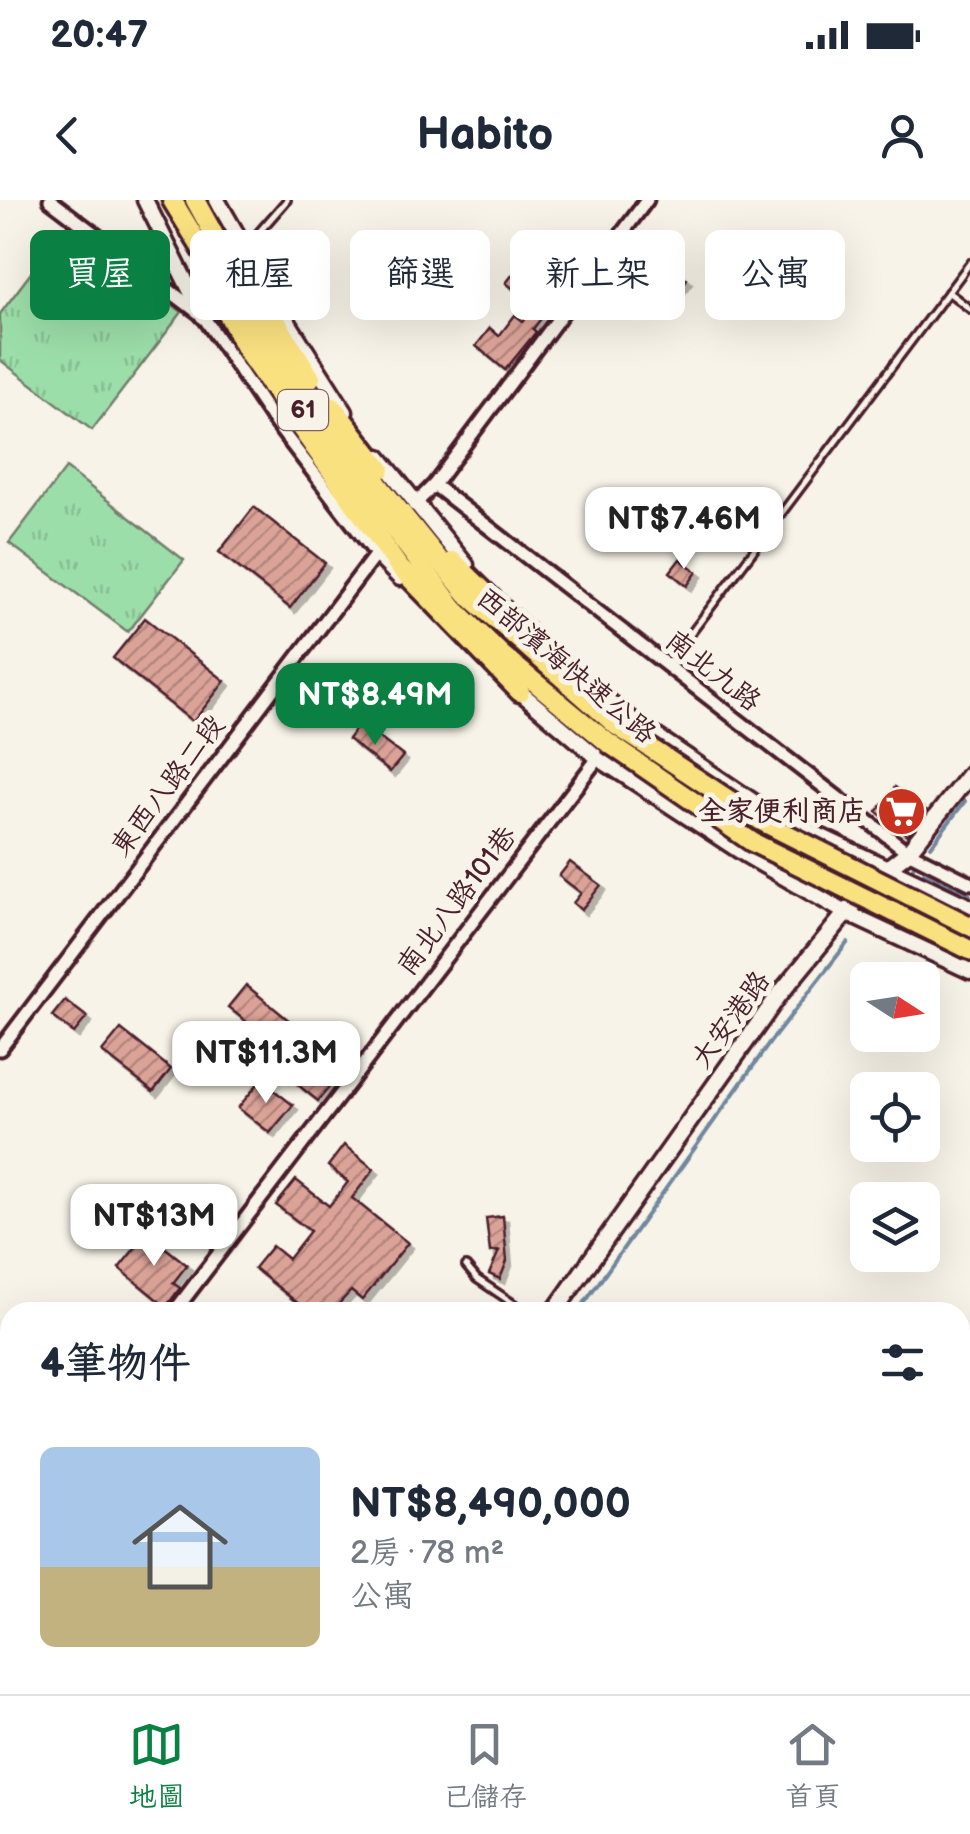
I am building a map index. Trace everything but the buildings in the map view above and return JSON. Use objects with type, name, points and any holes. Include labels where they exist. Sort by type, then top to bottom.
[{"type":"highway","name":"西部濱海快速公路","points":[[171,200],[281,380],[460,601],[607,742],[752,842],[970,950]]},
{"type":"highway","points":[[171,200],[247,352],[336,482],[399,568],[520,692]]},
{"type":"highway","name":"西部濱海快速公路","points":[[197,200],[276,348],[460,601]]},
{"type":"highway","points":[[197,200],[310,376],[448,556],[542,648]]},
{"type":"highway","name":"西部濱海快速公路","points":[[607,742],[970,926]]},
{"type":"main road","name":"大安港路","points":[[561,1302],[779,994],[846,913],[965,790],[970,774]]},
{"type":"street","points":[[50,200],[190,306]]},
{"type":"street","points":[[145,200],[190,290]]},
{"type":"street","points":[[217,200],[234,230]]},
{"type":"street","points":[[414,505],[434,485],[648,200]]},
{"type":"street","points":[[206,320],[270,417],[376,554],[520,692],[607,742],[746,856],[846,913],[970,971]]},
{"type":"street","points":[[288,320],[345,412],[414,505],[542,648],[631,719],[767,810],[970,907]]},
{"type":"street","name":"南北九路","points":[[434,485],[908,852],[970,883]]},
{"type":"street","name":"東西八路二段","points":[[0,1049],[376,554]]},
{"type":"street","name":"南北八路101巷","points":[[182,1302],[607,742]]},
{"type":"lane","points":[[261,230],[287,200]]},
{"type":"lane","points":[[666,667],[970,264]]},
{"type":"lane","points":[[948,292],[970,309]]},
{"type":"lane","points":[[466,1266],[477,1279],[511,1302]]},
{"type":"green space","points":[[30,274],[30,320],[170,320],[170,303],[182,312],[92,430],[0,360],[0,314]]},
{"type":"green space","points":[[66,468],[184,560],[128,632],[9,543]]},
{"type":"waterway","points":[[931,846],[965,801]]},
{"type":"waterway","points":[[924,873],[970,895]]},
{"type":"waterway","points":[[585,1302],[771,1041],[848,942]]},
{"type":"place","name":"全家便利商店","points":[[901,811]]}]
